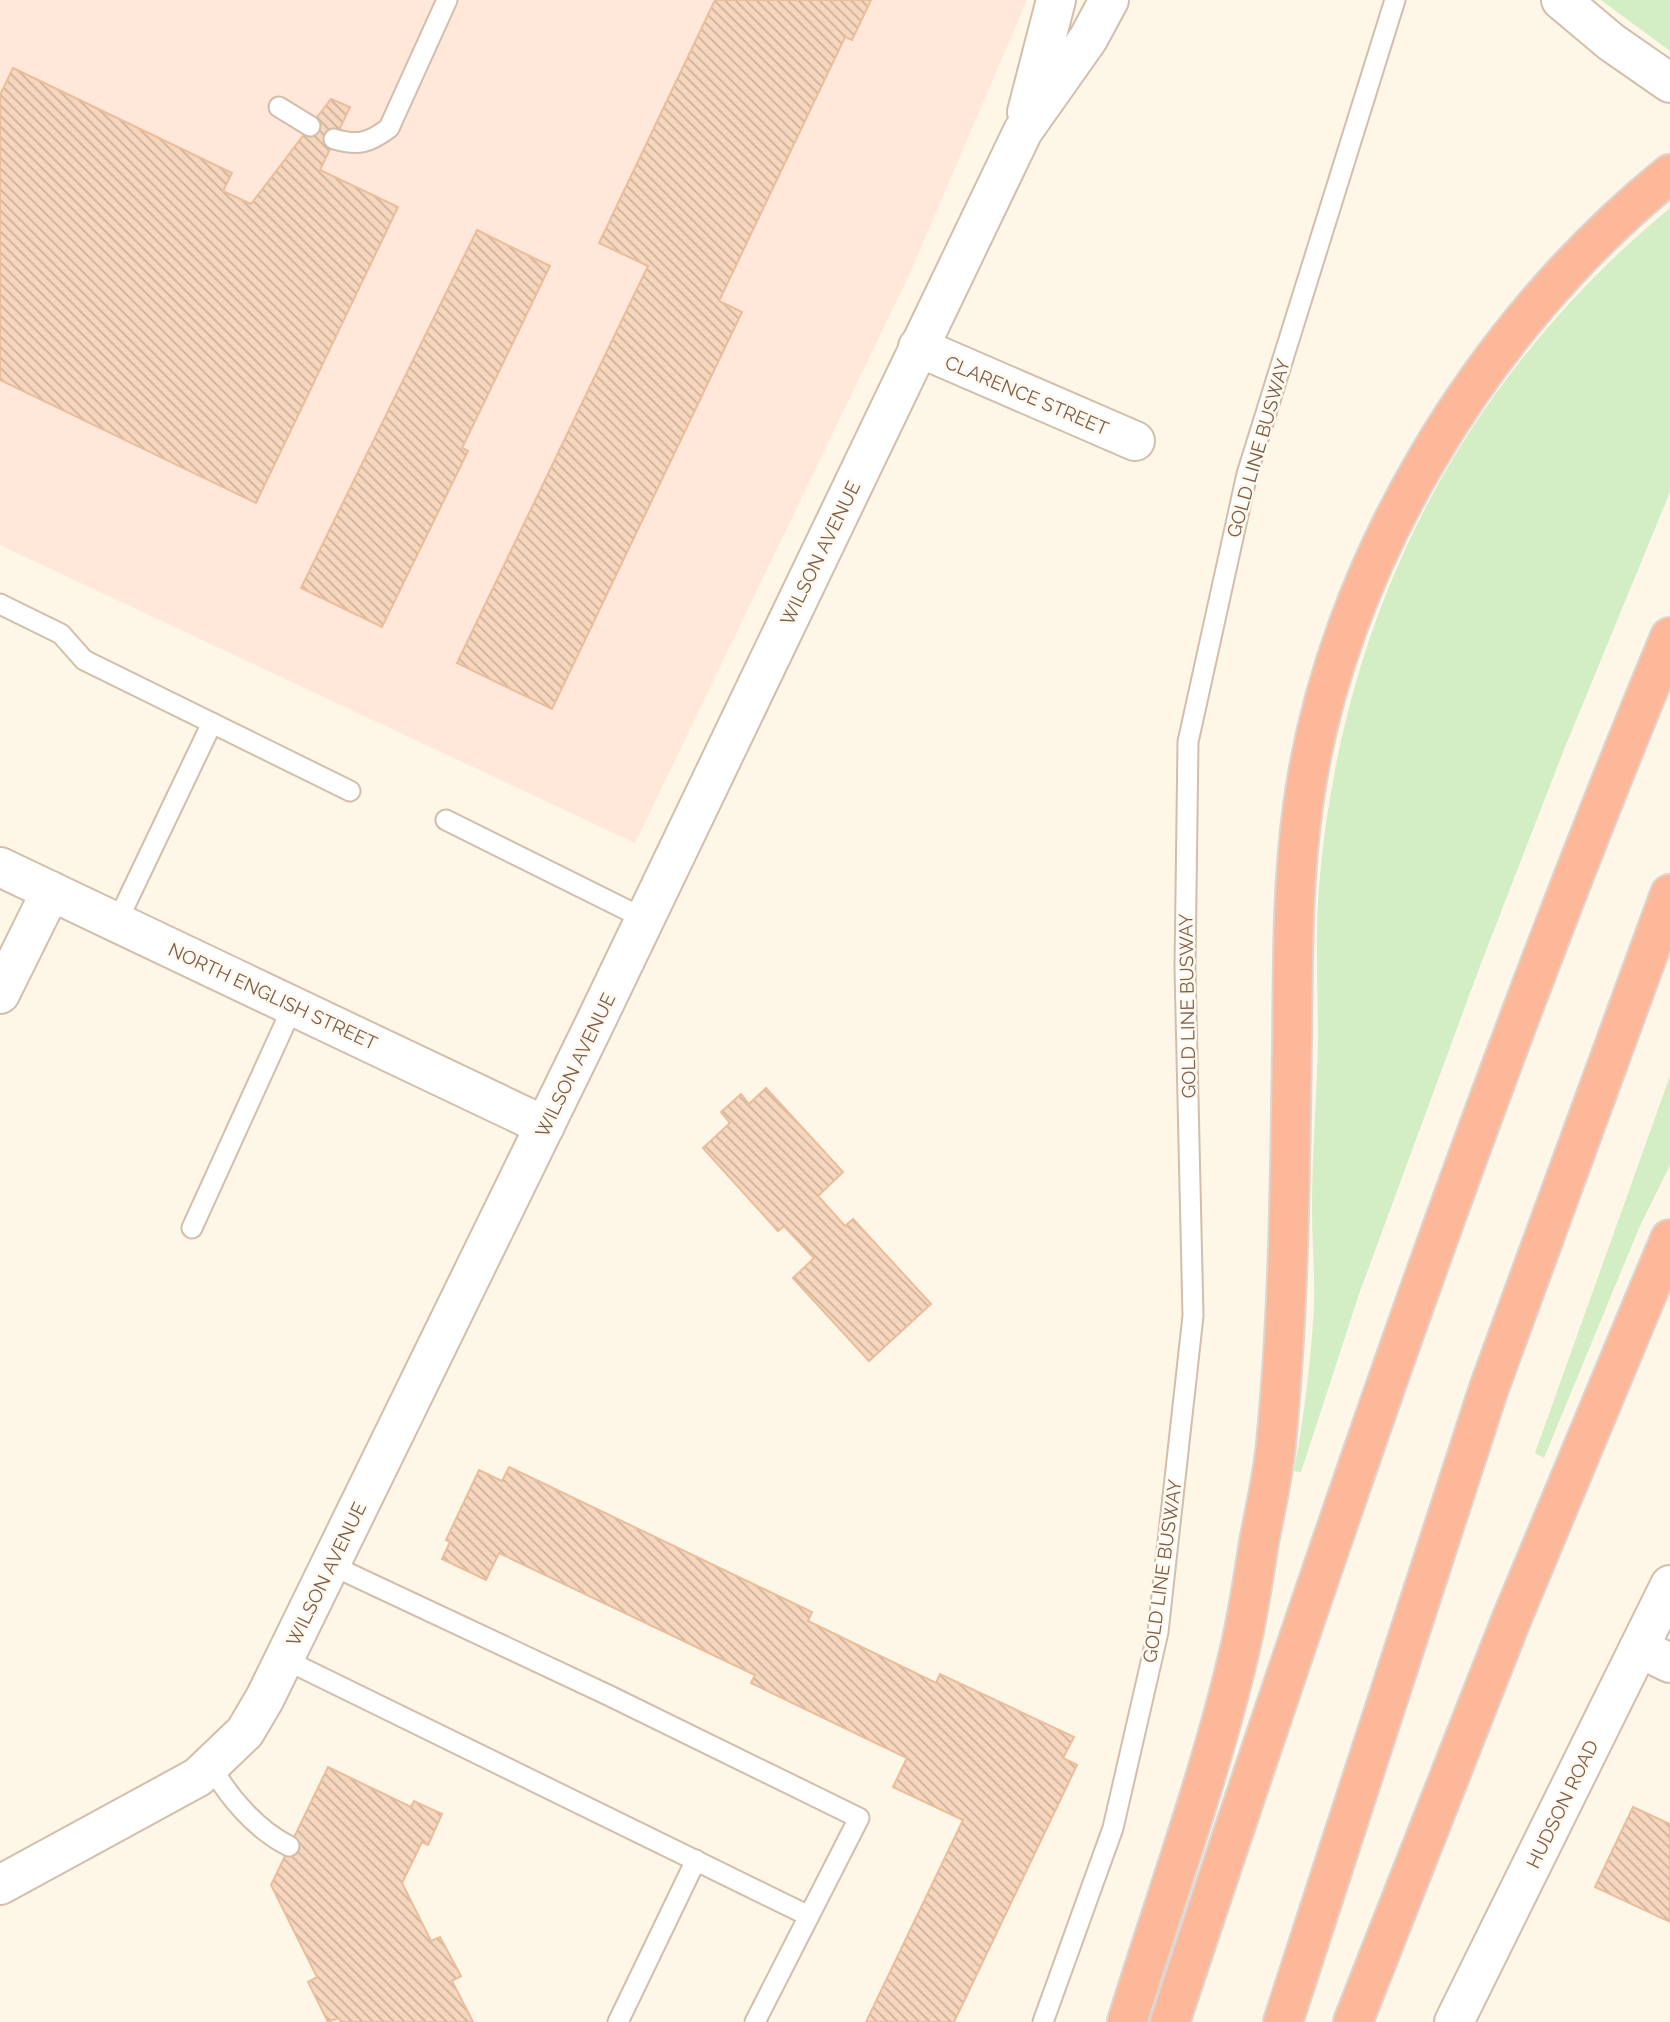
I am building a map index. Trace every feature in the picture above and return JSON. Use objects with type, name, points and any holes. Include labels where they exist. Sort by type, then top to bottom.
[{"type":"highway","points":[[1127,2022],[1210,1757],[1242,1641],[1276,1448],[1289,1261],[1294,900],[1303,805],[1333,673],[1367,582],[1409,493],[1458,409],[1516,329],[1590,243],[1670,174]]},
{"type":"highway","points":[[1170,2022],[1322,1564],[1461,1168],[1551,933],[1670,637]]},
{"type":"highway","points":[[1283,2022],[1489,1388],[1670,894]]},
{"type":"highway","points":[[1353,2022],[1511,1618],[1670,1239]]},
{"type":"street","name":"WILSON AVENUE","points":[[1023,131],[1049,19],[1056,0]]},
{"type":"street","name":"WILSON AVENUE","points":[[0,1885],[180,1789],[211,1766],[245,1731],[284,1660],[545,1126],[1023,131],[1088,39],[1109,0]]},
{"type":"street","points":[[1561,0],[1611,42],[1670,83]]},
{"type":"street","name":"CLARENCE STREET","points":[[918,347],[1135,441]]},
{"type":"street","name":"NORTH ENGLISH STREET","points":[[0,867],[545,1126]]},
{"type":"street","points":[[0,994],[51,891]]},
{"type":"street","name":"HUDSON ROAD","points":[[1454,2022],[1655,1655],[1670,1585]]},
{"type":"lane","points":[[334,139],[355,145],[374,139],[389,128],[447,0]]},
{"type":"lane","name":"GOLD LINE BUSWAY","points":[[1043,2022],[1113,1828],[1158,1632],[1193,1316],[1185,968],[1188,742],[1247,474],[1395,0]]},
{"type":"lane","points":[[279,107],[310,126]]},
{"type":"lane","points":[[0,604],[61,634],[84,660],[350,791]]},
{"type":"lane","points":[[117,922],[212,723]]},
{"type":"lane","points":[[446,820],[645,919]]},
{"type":"lane","points":[[192,1228],[293,1006]]},
{"type":"lane","points":[[331,1565],[610,1696],[859,1818],[755,2022]]},
{"type":"lane","points":[[284,1660],[808,1916]]},
{"type":"lane","points":[[211,1766],[221,1784],[270,1837],[289,1846]]},
{"type":"lane","points":[[618,2022],[696,1860]]},
{"type":"shaded area","points":[[0,0],[1027,0],[909,275],[635,843],[0,545]]},
{"type":"green space","points":[[1601,0],[1670,0],[1670,51]]},
{"type":"green space","points":[[1670,208],[1670,492],[1563,752],[1480,966],[1359,1294],[1301,1472],[1294,1471],[1307,1389],[1314,1306],[1312,1189],[1318,1038],[1319,886],[1332,786],[1354,690],[1385,598],[1424,511],[1472,428],[1529,350],[1595,276]]},
{"type":"green space","points":[[1670,1076],[1670,1165],[1639,1228],[1544,1458],[1535,1453]]},
{"type":"building","points":[[715,0],[871,0],[852,40],[845,37],[719,301],[742,312],[552,709],[457,663],[648,266],[599,243]]},
{"type":"building","points":[[13,68],[232,173],[223,191],[251,204],[331,99],[350,107],[320,170],[398,207],[256,503],[0,380],[0,95]]},
{"type":"building","points":[[477,230],[550,266],[462,448],[468,451],[382,627],[301,588]]},
{"type":"building","points":[[766,1088],[843,1172],[818,1196],[845,1226],[853,1219],[931,1304],[869,1361],[793,1278],[814,1258],[784,1226],[778,1231],[703,1148],[730,1123],[721,1112],[741,1094],[749,1104]]},
{"type":"building","points":[[509,1467],[812,1612],[808,1621],[936,1683],[940,1674],[1074,1737],[1063,1758],[1077,1765],[954,2022],[866,2022],[963,1820],[893,1787],[907,1758],[751,1683],[755,1675],[499,1553],[486,1580],[442,1559],[450,1542],[446,1540],[479,1470],[502,1481]]},
{"type":"building","points":[[328,1767],[411,1807],[414,1801],[442,1814],[428,1845],[422,1842],[402,1883],[431,1941],[440,1937],[461,1976],[452,1981],[473,2022],[341,2022],[339,2018],[328,2022],[308,1982],[317,1977],[271,1885]]},
{"type":"building","points":[[1633,1807],[1670,1824],[1670,1922],[1595,1887]]}]
